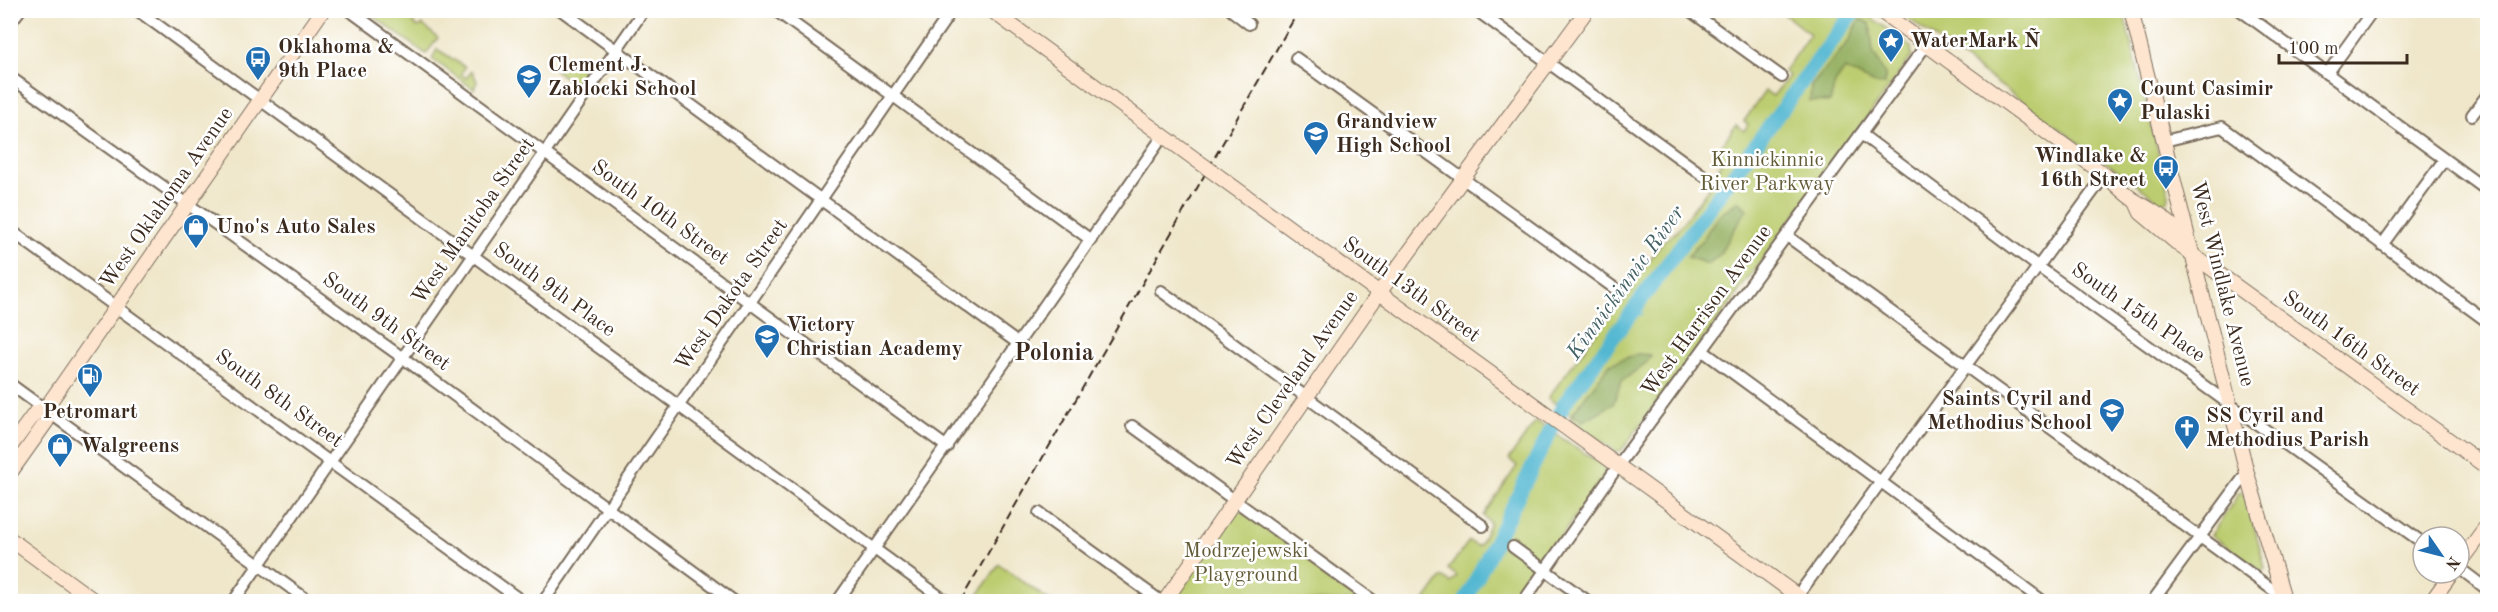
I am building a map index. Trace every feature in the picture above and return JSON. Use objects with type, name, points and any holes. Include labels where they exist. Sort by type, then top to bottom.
[{"type":"street","points":[[10,23],[20,10]]},
{"type":"street","name":"South 9th Place","points":[[137,10],[943,599]]},
{"type":"street","name":"West Oklahoma Avenue","points":[[10,447],[35,413],[45,408],[322,10]]},
{"type":"street","name":"South 10th Street","points":[[349,10],[947,447]]},
{"type":"street","points":[[561,10],[822,198],[1018,344]]},
{"type":"street","name":"West Manitoba Street","points":[[233,602],[644,10]]},
{"type":"street","points":[[775,10],[1091,240]]},
{"type":"street","name":"West Dakota Street","points":[[543,602],[952,10]]},
{"type":"street","name":"South 13th Street","points":[[991,10],[1799,599]]},
{"type":"street","points":[[1231,10],[1249,24]]},
{"type":"street","points":[[1476,10],[1704,176]]},
{"type":"street","name":"West Cleveland Avenue","points":[[1163,602],[1379,293],[1587,10]]},
{"type":"street","points":[[1689,10],[1782,77]]},
{"type":"street","name":"South 16th Street","points":[[1879,10],[2105,175],[2142,204],[2141,213],[2191,253],[2487,468]]},
{"type":"street","name":"West Windlake Avenue","points":[[2131,10],[2247,473],[2286,600]]},
{"type":"street","points":[[2240,10],[2487,191]]},
{"type":"street","points":[[2327,74],[2373,10]]},
{"type":"street","name":"West Harrison Avenue","points":[[1523,602],[1618,466],[1926,45]]},
{"type":"street","points":[[1296,58],[1617,290]]},
{"type":"street","name":"South 9th Street","points":[[10,77],[403,358],[735,602]]},
{"type":"street","points":[[2472,115],[2487,94]]},
{"type":"street","points":[[2164,141],[2222,127],[2487,322]]},
{"type":"street","name":"South 15th Place","points":[[1861,134],[2037,265],[2411,534]]},
{"type":"street","points":[[837,602],[1163,136]]},
{"type":"street","points":[[2382,245],[2444,160]]},
{"type":"street","points":[[1799,599],[1880,481],[2105,175]]},
{"type":"street","points":[[2142,204],[2164,208],[2177,197]]},
{"type":"street","name":"South 8th Street","points":[[10,230],[523,602]]},
{"type":"street","points":[[1786,236],[2286,600]]},
{"type":"street","points":[[1161,291],[1484,526]]},
{"type":"street","points":[[1703,351],[2044,602]]},
{"type":"street","points":[[10,384],[310,602]]},
{"type":"street","name":"West Oklahoma Avenue","points":[[10,473],[47,421],[45,408]]},
{"type":"street","points":[[1132,426],[1375,602]]},
{"type":"street","points":[[2152,602],[2247,473]]},
{"type":"street","points":[[1039,513],[1163,602]]},
{"type":"street","points":[[2471,546],[2487,524]]},
{"type":"street","points":[[10,539],[96,602]]},
{"type":"street","points":[[1513,547],[1589,602]]},
{"type":"street","points":[[2471,577],[2487,590]]},
{"type":"street","points":[[2431,602],[2443,585]]},
{"type":"green space","points":[[366,11],[416,11],[412,17],[413,23],[418,27],[423,25],[438,38],[426,54]]},
{"type":"green space","name":"Kinnickinnic River Parkway","points":[[1789,11],[1855,11],[1865,17],[1868,15],[1911,47],[1912,56],[1622,450],[1616,452],[1571,419],[1572,416],[1548,398],[1618,303],[1621,304],[1632,289],[1630,287],[1663,241],[1675,233],[1715,179],[1714,174],[1721,163],[1713,157],[1736,125],[1744,131],[1748,124],[1744,121],[1765,91],[1773,96],[1789,76],[1784,71],[1810,34],[1785,15]]},
{"type":"green space","points":[[1898,11],[2123,11],[2169,195],[2168,201],[2160,202]]},
{"type":"green space","points":[[1860,19],[1870,24],[1873,52],[1885,75],[1885,85],[1872,83],[1845,69],[1835,83],[1830,102],[1810,101],[1811,86],[1849,41]]},
{"type":"green space","points":[[437,49],[465,67],[461,74],[466,78],[472,71],[477,81],[474,89],[432,59]]},
{"type":"green space","points":[[565,56],[587,72],[577,86],[555,70]]},
{"type":"green space","points":[[1738,201],[1747,209],[1719,255],[1708,264],[1687,257],[1701,242],[1717,217]]},
{"type":"green space","points":[[1637,354],[1651,355],[1647,362],[1621,382],[1613,404],[1583,421],[1572,414],[1610,364]]},
{"type":"green space","points":[[1536,421],[1604,466],[1605,474],[1516,601],[1424,602],[1442,577],[1451,583],[1457,576],[1448,569],[1469,541],[1477,546],[1480,545],[1490,523],[1483,516],[1517,466],[1509,459]]},
{"type":"green space","points":[[2240,492],[2246,496],[2265,568],[2261,571],[2211,535]]},
{"type":"green space","name":"Modrzejewski Playground","points":[[1238,510],[1367,601],[1175,602],[1175,598],[1234,512]]},
{"type":"green space","points":[[999,564],[1050,601],[974,601]]},
{"type":"waterway","name":"Kinnickinnic River","points":[[1465,602],[1564,404],[1855,10]]},
{"type":"waterway","points":[[1629,316],[1642,314]]},
{"type":"railway","points":[[960,602],[1299,10]]},
{"type":"place","name":"WaterMark Ñ","points":[[1891,64]]},
{"type":"place","name":"Oklahoma & 9th Place","points":[[258,82]]},
{"type":"place","name":"Clement J. Zablocki School","points":[[529,100]]},
{"type":"place","name":"Count Casimir Pulaski","points":[[2120,124]]},
{"type":"place","name":"Grandview High School","points":[[1316,157]]},
{"type":"place","name":"Windlake & 16th Street","points":[[2166,191]]},
{"type":"place","name":"Uno's Auto Sales","points":[[196,250]]},
{"type":"place","name":"Victory Christian Academy","points":[[767,360]]},
{"type":"place","name":"Petromart","points":[[90,399]]},
{"type":"place","name":"Saints Cyril and Methodius School","points":[[2112,434]]},
{"type":"place","name":"SS Cyril and Methodius Parish","points":[[2187,451]]},
{"type":"place","name":"Walgreens","points":[[60,469]]},
{"type":"district","name":"Polonia","points":[[1054,354]]}]
